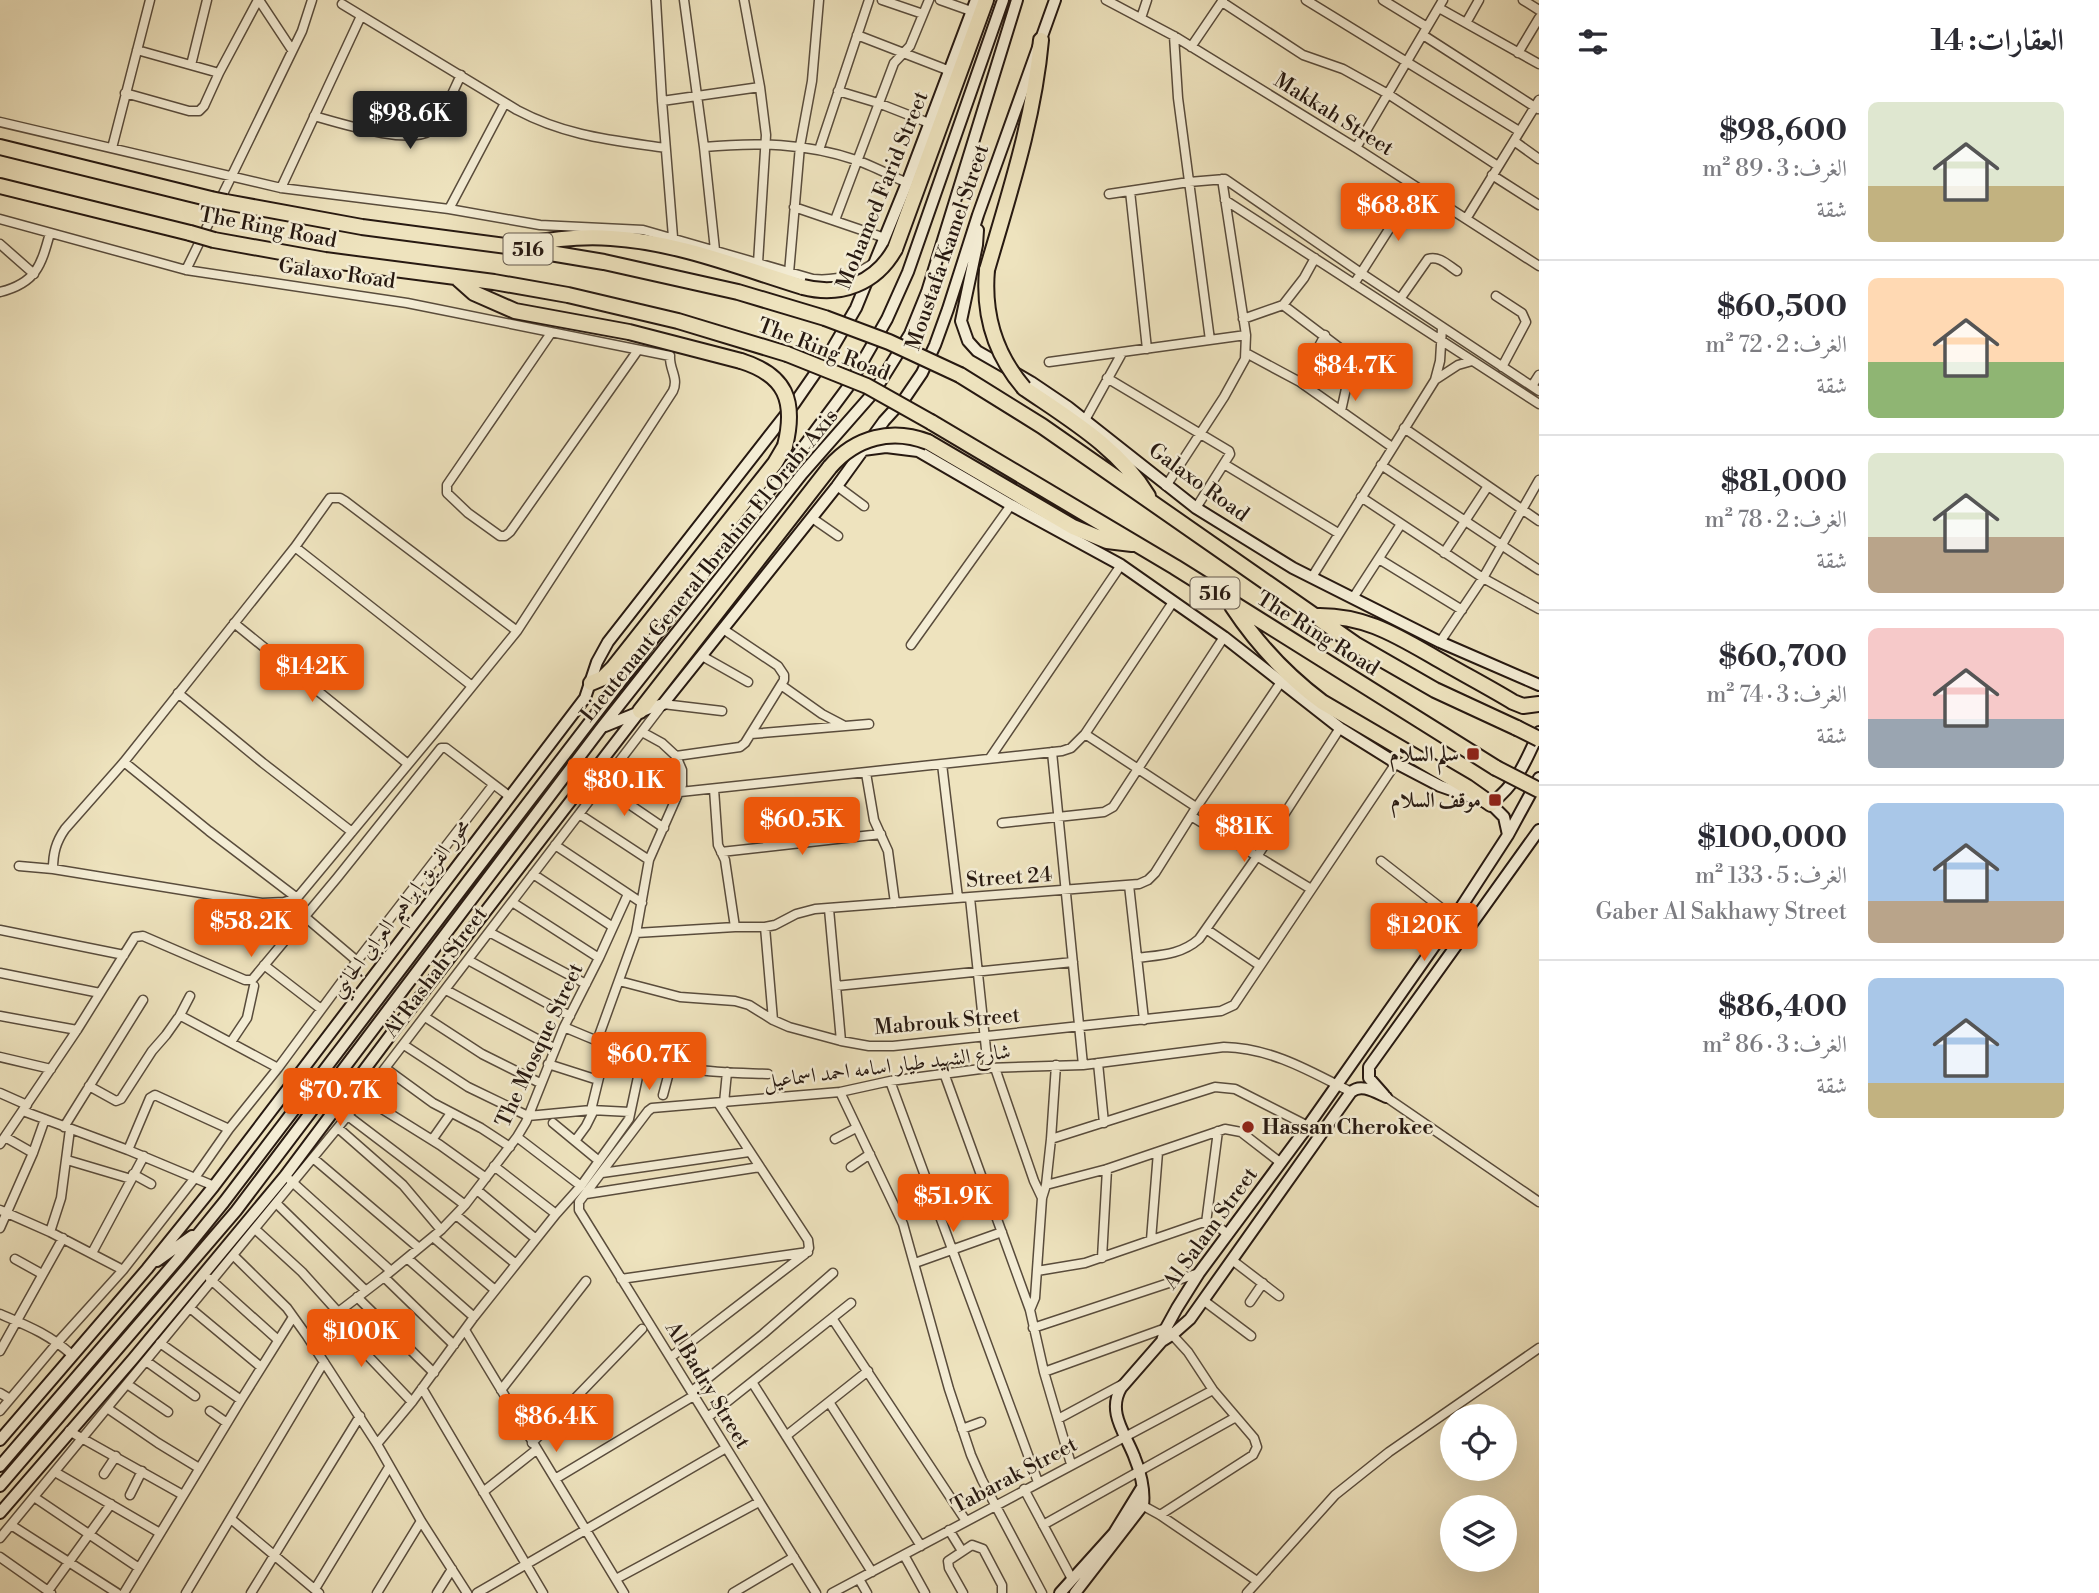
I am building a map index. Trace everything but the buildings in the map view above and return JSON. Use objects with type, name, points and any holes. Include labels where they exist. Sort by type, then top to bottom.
[{"type":"highway","points":[[514,247],[559,240],[608,237],[681,250],[803,287],[832,291],[861,283],[877,272],[890,244],[986,0]]},
{"type":"highway","points":[[1041,40],[1036,86],[1026,132],[987,270],[987,308],[992,332],[1008,367],[1024,388],[1110,451],[1138,480],[1150,500]]},
{"type":"highway","name":"The Ring Road","points":[[0,147],[219,201],[362,226],[604,262],[738,292],[825,317],[889,342],[960,375],[1042,426],[1355,644],[1408,676],[1539,739]]},
{"type":"highway","name":"The Ring Road","points":[[0,186],[215,240],[325,260],[531,288],[617,306],[678,321],[787,354],[867,386],[932,422],[1230,602],[1496,768],[1539,790]]},
{"type":"highway","points":[[456,277],[474,293],[515,311],[629,332],[741,361],[772,376],[786,395],[790,418],[785,446],[775,463],[613,668],[603,678],[591,683]]},
{"type":"highway","points":[[640,711],[830,467],[848,449],[872,438],[900,435],[928,442],[1073,527],[1107,541],[1137,545]]},
{"type":"highway","points":[[1230,602],[1264,650],[1306,690],[1322,702],[1467,786],[1491,804]]},
{"type":"highway","points":[[1314,616],[1349,618],[1371,624],[1394,634],[1513,702],[1536,708]]},
{"type":"street","points":[[112,148],[150,0]]},
{"type":"street","points":[[191,65],[207,0]]},
{"type":"street","points":[[125,93],[190,111],[199,111],[258,0],[292,50]]},
{"type":"street","points":[[186,270],[308,16],[312,0]]},
{"type":"street","points":[[656,0],[673,237]]},
{"type":"street","points":[[684,0],[715,250]]},
{"type":"street","points":[[744,0],[760,87],[766,143],[758,263]]},
{"type":"street","points":[[789,273],[800,146],[812,81],[819,0]]},
{"type":"street","points":[[818,150],[869,0]]},
{"type":"street","points":[[882,0],[923,14]]},
{"type":"street","points":[[835,220],[894,63],[910,46],[929,0]]},
{"type":"street","points":[[940,0],[974,6]]},
{"type":"street","name":"Lieutenant General Ibrahim El Orabi Axis","points":[[0,1466],[203,1228],[684,598],[833,408],[862,365],[908,272],[1003,0]]},
{"type":"street","name":"Lieutenant General Ibrahim El Orabi Axis","points":[[0,1486],[236,1211],[603,727],[802,474],[860,410],[899,354],[928,292],[1017,0]]},
{"type":"street","name":"Moustafa Kamel Street","points":[[837,486],[909,392],[929,359],[1055,0]]},
{"type":"street","name":"Makkah Street","points":[[1106,0],[1192,47],[1356,148],[1539,266]]},
{"type":"street","points":[[1141,18],[1147,0]]},
{"type":"street","points":[[1306,0],[1519,131]]},
{"type":"street","points":[[1382,0],[1538,105],[1519,131],[1466,219]]},
{"type":"street","points":[[1466,23],[1479,0]]},
{"type":"street","points":[[1522,0],[1539,10]]},
{"type":"street","points":[[1192,47],[1222,1],[1303,55],[1343,69],[1388,94],[1498,166]]},
{"type":"street","points":[[342,4],[505,103],[543,123],[570,133],[666,148]]},
{"type":"street","points":[[1356,148],[1441,4],[1466,23],[1539,64]]},
{"type":"street","name":"Mohamed Farid Street","points":[[807,385],[856,308],[876,261],[890,244],[907,183],[974,6]]},
{"type":"street","points":[[281,188],[361,16]]},
{"type":"street","points":[[1518,52],[1539,19]]},
{"type":"street","points":[[858,34],[950,71]]},
{"type":"street","points":[[1174,36],[1178,98],[1210,340]]},
{"type":"street","points":[[137,50],[219,73]]},
{"type":"street","points":[[314,116],[382,133],[408,137],[426,134],[435,126],[461,75]]},
{"type":"street","points":[[662,101],[760,87]]},
{"type":"street","points":[[838,91],[929,123]]},
{"type":"street","points":[[449,209],[505,103]]},
{"type":"street","points":[[0,122],[281,188],[449,209],[540,225],[631,228],[673,237],[814,279],[852,275],[876,261]]},
{"type":"street","points":[[1514,141],[1539,159]]},
{"type":"street","points":[[704,147],[766,143],[800,146],[857,160],[907,183]]},
{"type":"street","points":[[1492,175],[1539,205]]},
{"type":"street","points":[[1166,486],[1224,397],[1245,359],[1246,335],[1222,179]]},
{"type":"street","points":[[1109,194],[1222,179],[1535,389],[1539,375]]},
{"type":"street","points":[[1354,284],[1416,187]]},
{"type":"street","points":[[1130,191],[1147,349]]},
{"type":"street","points":[[1225,200],[1539,404]]},
{"type":"street","points":[[794,207],[835,220],[890,244]]},
{"type":"street","name":"Galaxo Road","points":[[978,215],[977,245],[961,313],[962,328],[968,341],[982,355],[1031,382],[1085,419],[1196,508],[1293,568],[1440,642],[1539,685]]},
{"type":"street","name":"Galaxo Road","points":[[0,219],[186,270],[407,303],[670,356],[676,379],[673,391],[517,631]]},
{"type":"street","points":[[0,292],[19,286],[34,274],[43,261],[50,233]]},
{"type":"street","points":[[0,244],[34,274]]},
{"type":"street","points":[[1243,319],[1283,305],[1304,278],[1315,258]]},
{"type":"street","points":[[1400,299],[1428,259],[1439,259],[1457,271]]},
{"type":"street","points":[[1496,296],[1522,313],[1526,322],[1502,367]]},
{"type":"street","points":[[1283,305],[1349,355],[1351,360],[1341,411]]},
{"type":"street","points":[[1435,380],[1442,328]]},
{"type":"street","points":[[551,333],[447,485],[447,493],[454,500],[500,536],[510,532],[638,350]]},
{"type":"street","points":[[1049,362],[1246,335]]},
{"type":"street","points":[[1300,382],[1325,335]]},
{"type":"street","points":[[1085,419],[1122,353]]},
{"type":"street","points":[[1246,353],[1300,382],[1392,447]]},
{"type":"street","points":[[1312,578],[1435,380],[1472,361],[1489,359]]},
{"type":"street","points":[[1107,378],[1229,451],[1230,454],[1196,508]]},
{"type":"street","name":"محور الفريق إبراهيم العرابى الجانبي","points":[[0,1440],[147,1269],[214,1186],[585,698],[597,662],[608,642],[807,385]]},
{"type":"street","points":[[1404,428],[1539,521]]},
{"type":"street","points":[[863,450],[886,447],[918,451],[1121,565],[1224,637],[1340,728],[1396,763],[1440,786],[1491,804],[1504,817],[1508,835]]},
{"type":"street","points":[[1224,464],[1338,533]]},
{"type":"street","points":[[1381,465],[1538,567]]},
{"type":"street","points":[[1440,642],[1483,578],[1539,480]]},
{"type":"street","points":[[837,486],[864,506]]},
{"type":"street","name":"Al Rashah Street","points":[[0,1538],[190,1308],[208,1278],[233,1255],[276,1203],[289,1180],[313,1158],[348,1116],[663,704],[837,486]]},
{"type":"street","points":[[1444,553],[1488,486]]},
{"type":"street","points":[[1361,497],[1483,578],[1539,609]]},
{"type":"street","points":[[19,866],[262,903],[284,902],[296,898],[517,631],[340,498],[328,499],[295,547],[124,762],[65,829],[55,848],[52,869]]},
{"type":"street","points":[[911,645],[1011,505]]},
{"type":"street","points":[[812,517],[838,536]]},
{"type":"street","points":[[1353,598],[1401,524]]},
{"type":"street","points":[[295,547],[472,686]]},
{"type":"street","points":[[1379,559],[1462,610]]},
{"type":"street","points":[[990,758],[1121,565]]},
{"type":"street","points":[[680,792],[1071,748],[1085,734],[1173,602]]},
{"type":"street","points":[[234,622],[408,764]]},
{"type":"street","points":[[677,756],[733,750],[745,743],[781,685],[784,675],[782,670],[723,629]]},
{"type":"street","points":[[1002,823],[1109,810],[1113,807],[1224,637]]},
{"type":"street","points":[[702,656],[748,682]]},
{"type":"street","name":"Street 24","points":[[636,933],[765,927],[805,911],[1129,886],[1148,880],[1156,873],[1196,807],[1280,682]]},
{"type":"street","points":[[781,685],[822,714],[845,726]]},
{"type":"street","points":[[178,693],[352,832]]},
{"type":"street","points":[[603,727],[663,704],[722,711]]},
{"type":"street","points":[[0,1513],[69,1431],[208,1278],[289,1180],[387,1039],[640,711]]},
{"type":"street","points":[[751,734],[869,724]]},
{"type":"street","points":[[1137,958],[1179,952],[1190,947],[1206,929],[1258,855],[1340,728]]},
{"type":"street","points":[[435,732],[446,748],[509,796]]},
{"type":"street","points":[[597,1041],[636,933],[649,860],[680,792],[683,777],[677,756],[662,743],[642,732]]},
{"type":"street","points":[[1491,804],[1505,793],[1516,779],[1539,732]]},
{"type":"street","points":[[1085,734],[1196,807]]},
{"type":"street","points":[[33,1153],[3,1140],[135,937],[141,935],[248,981],[254,978],[439,750],[446,748]]},
{"type":"street","points":[[1052,752],[1083,1065]]},
{"type":"street","points":[[124,762],[296,898]]},
{"type":"street","name":"Mabrouk Street","points":[[619,981],[680,997],[736,1001],[789,1027],[869,1046],[893,1046],[1080,1027],[1228,1009],[1234,1005],[1396,763]]},
{"type":"street","points":[[942,764],[958,898]]},
{"type":"street","points":[[866,773],[873,814],[888,851],[895,903]]},
{"type":"street","name":"Al Salam Street","points":[[1139,1504],[1144,1497],[1139,1471],[1116,1413],[1116,1395],[1170,1331],[1199,1273],[1308,1126],[1454,918],[1508,835],[1539,778]]},
{"type":"street","points":[[0,1411],[123,1270],[493,785]]},
{"type":"street","points":[[601,785],[664,828]]},
{"type":"street","points":[[714,789],[718,845],[725,860],[735,927]]},
{"type":"street","points":[[579,814],[649,860]]},
{"type":"street","points":[[1191,816],[1311,888]]},
{"type":"street","points":[[1539,830],[1367,1070],[1370,1080],[1386,1097],[1539,1202]]},
{"type":"street","points":[[471,877],[482,832]]},
{"type":"street","points":[[721,852],[881,834]]},
{"type":"street","points":[[555,845],[642,903]]},
{"type":"street","points":[[1381,861],[1454,918]]},
{"type":"street","points":[[533,874],[613,927]]},
{"type":"street","points":[[1129,886],[1144,1020]]},
{"type":"street","name":"The Mosque Street","points":[[307,1336],[441,1230],[465,1205],[510,1147],[528,1116],[554,1048],[628,894]]},
{"type":"street","points":[[970,898],[985,1036],[992,1068],[1042,1198]]},
{"type":"street","points":[[512,902],[599,958]]},
{"type":"street","points":[[829,909],[841,1041]]},
{"type":"street","points":[[304,916],[357,961]]},
{"type":"street","points":[[765,927],[773,1020]]},
{"type":"street","points":[[1206,929],[1259,965]]},
{"type":"street","points":[[0,930],[124,955]]},
{"type":"street","points":[[489,932],[586,984]]},
{"type":"street","points":[[468,960],[570,1016]]},
{"type":"street","points":[[836,986],[1073,962]]},
{"type":"street","points":[[264,965],[321,1009]]},
{"type":"street","points":[[0,973],[100,993]]},
{"type":"street","points":[[231,1042],[247,1018],[254,986]]},
{"type":"street","points":[[446,989],[554,1048]]},
{"type":"street","points":[[89,1086],[119,1101],[152,1051],[179,1017],[190,996]]},
{"type":"street","points":[[1396,1028],[1398,998]]},
{"type":"street","points":[[50,1232],[61,1198],[67,1160],[67,1128],[89,1086],[143,1000]]},
{"type":"street","points":[[0,1016],[77,1030]]},
{"type":"street","points":[[179,1017],[278,1068]]},
{"type":"street","points":[[425,1017],[482,1054],[540,1083]]},
{"type":"street","points":[[564,1027],[642,1058],[671,1065],[768,1074]]},
{"type":"street","points":[[404,1045],[468,1087],[528,1116],[592,1110],[629,1115]]},
{"type":"street","points":[[575,1141],[586,1126],[592,1110],[607,1045]]},
{"type":"street","name":"شارع الشهيد طيار اسامه احمد اسماعيل","points":[[583,1190],[603,1173],[652,1108],[840,1092],[944,1073],[992,1068],[1083,1065],[1224,1047],[1243,1047],[1279,1057],[1351,1092]]},
{"type":"street","points":[[0,1057],[51,1069]]},
{"type":"street","points":[[377,1444],[556,1214],[583,1190],[629,1115],[642,1058]]},
{"type":"street","points":[[1098,1063],[1104,1123]]},
{"type":"street","points":[[548,1064],[598,1080]]},
{"type":"street","points":[[663,1095],[671,1065]]},
{"type":"street","points":[[1030,1310],[1035,1302],[1042,1198],[1051,1139],[1056,1065]]},
{"type":"street","points":[[386,1068],[433,1103],[481,1128],[510,1147]]},
{"type":"street","points":[[671,1357],[810,1248],[808,1240],[749,1152],[721,1103],[727,1072]]},
{"type":"street","points":[[944,1073],[1030,1310],[1044,1372],[1071,1464]]},
{"type":"street","points":[[890,1081],[1038,1482]]},
{"type":"street","points":[[1051,1139],[1215,1087],[1235,1089],[1308,1126]]},
{"type":"street","points":[[1351,1092],[1361,1087],[1386,1097]]},
{"type":"street","points":[[840,1092],[895,1206],[915,1263],[949,1389],[982,1480],[1042,1593]]},
{"type":"street","name":"Al Salam Street","points":[[1170,1331],[1190,1319],[1351,1092]]},
{"type":"street","points":[[0,1093],[45,1119],[214,1186]]},
{"type":"street","points":[[128,1150],[150,1098],[155,1095],[229,1129]]},
{"type":"street","points":[[363,1097],[486,1178]]},
{"type":"street","points":[[432,1140],[451,1112]]},
{"type":"street","points":[[348,1116],[465,1205]]},
{"type":"street","points":[[0,1228],[3,1212],[33,1153],[45,1119]]},
{"type":"street","points":[[553,1123],[599,1161]]},
{"type":"street","points":[[338,1128],[403,1185],[441,1230]]},
{"type":"street","points":[[835,1139],[856,1128]]},
{"type":"street","points":[[1046,1185],[1107,1169],[1218,1131],[1233,1129],[1241,1132],[1281,1163]]},
{"type":"street","points":[[1206,1223],[1218,1131]]},
{"type":"street","points":[[517,1137],[583,1190],[760,1167]]},
{"type":"street","points":[[603,1173],[749,1152]]},
{"type":"street","points":[[1151,1240],[1158,1152]]},
{"type":"street","points":[[851,1167],[870,1154]]},
{"type":"street","points":[[92,1253],[144,1156]]},
{"type":"street","points":[[313,1158],[419,1248]]},
{"type":"street","points":[[67,1160],[132,1176],[151,1184]]},
{"type":"street","points":[[494,1166],[556,1214]]},
{"type":"street","points":[[1102,1258],[1107,1169]]},
{"type":"street","points":[[289,1180],[388,1274],[454,1345]]},
{"type":"street","points":[[477,1190],[536,1239]]},
{"type":"street","name":"Al Badry Street","points":[[583,1190],[579,1210],[816,1593]]},
{"type":"street","points":[[276,1203],[365,1290]]},
{"type":"street","points":[[3,1212],[63,1238],[123,1270]]},
{"type":"street","points":[[456,1215],[516,1264]]},
{"type":"street","points":[[1037,1270],[1102,1258],[1206,1223],[1222,1228],[1228,1235]]},
{"type":"street","points":[[147,1269],[203,1228]]},
{"type":"street","points":[[255,1229],[302,1272],[412,1402]]},
{"type":"street","points":[[915,1263],[1002,1233]]},
{"type":"street","points":[[433,1237],[495,1290]]},
{"type":"street","points":[[0,1351],[63,1238]]},
{"type":"street","points":[[621,1279],[808,1252]]},
{"type":"street","points":[[233,1255],[293,1317],[307,1336],[360,1416],[421,1521],[467,1593]]},
{"type":"street","points":[[407,1258],[474,1317]]},
{"type":"street","points":[[15,1259],[42,1274]]},
{"type":"street","points":[[1232,1260],[1279,1296]]},
{"type":"street","points":[[555,1479],[693,1393],[834,1273]]},
{"type":"street","points":[[1033,1328],[1199,1273]]},
{"type":"street","points":[[208,1278],[278,1340]]},
{"type":"street","points":[[501,1390],[586,1281]]},
{"type":"street","points":[[1250,1302],[1263,1283]]},
{"type":"street","points":[[357,1297],[433,1373]]},
{"type":"street","points":[[1203,1300],[1251,1336]]},
{"type":"street","points":[[708,1417],[851,1303]]},
{"type":"street","points":[[190,1308],[261,1367]]},
{"type":"street","points":[[0,1314],[38,1330],[58,1342],[72,1355]]},
{"type":"street","points":[[124,1593],[293,1317]]},
{"type":"street","points":[[832,1318],[966,1521]]},
{"type":"street","points":[[483,1492],[534,1446],[642,1329]]},
{"type":"street","points":[[465,1330],[624,1593]]},
{"type":"street","points":[[1044,1372],[1170,1331],[1188,1352],[1213,1390],[1254,1438],[1256,1452],[1160,1515]]},
{"type":"street","points":[[160,1343],[241,1400]]},
{"type":"street","points":[[1247,1593],[1344,1487],[1389,1452],[1539,1348]]},
{"type":"street","points":[[146,1361],[195,1396]]},
{"type":"street","points":[[186,1593],[324,1362]]},
{"type":"street","points":[[786,1436],[868,1371]]},
{"type":"street","points":[[1058,1419],[1128,1381]]},
{"type":"street","points":[[752,1382],[872,1572]]},
{"type":"street","points":[[127,1384],[168,1412]]},
{"type":"street","points":[[422,1388],[543,1593]]},
{"type":"street","name":"Tabarak Street","points":[[832,1593],[1213,1390]]},
{"type":"street","points":[[0,1393],[10,1399]]},
{"type":"street","points":[[829,1402],[921,1546]]},
{"type":"street","points":[[107,1408],[199,1468]]},
{"type":"street","points":[[210,1411],[227,1423]]},
{"type":"street","points":[[251,1593],[360,1416]]},
{"type":"street","points":[[1043,1525],[1236,1417]]},
{"type":"street","points":[[962,1429],[981,1422]]},
{"type":"street","points":[[69,1431],[183,1495]]},
{"type":"street","points":[[477,1593],[726,1448]]},
{"type":"street","points":[[104,1474],[116,1456]]},
{"type":"street","points":[[231,1519],[317,1591],[389,1467]]},
{"type":"street","points":[[130,1495],[142,1471]]},
{"type":"street","points":[[55,1472],[160,1533]]},
{"type":"street","points":[[1024,1489],[1072,1579]]},
{"type":"street","points":[[34,1497],[139,1568]]},
{"type":"street","points":[[616,1579],[759,1502]]},
{"type":"street","points":[[0,1557],[50,1592],[111,1504]]},
{"type":"street","points":[[1139,1504],[1160,1515],[1257,1581]]},
{"type":"street","points":[[1060,1593],[1139,1504]]},
{"type":"street","points":[[1075,1593],[1139,1504]]},
{"type":"street","points":[[377,1593],[421,1521]]},
{"type":"street","points":[[11,1525],[117,1593]]},
{"type":"street","points":[[949,1530],[962,1551]]},
{"type":"street","points":[[963,1593],[948,1565],[950,1558],[972,1545],[983,1549],[1002,1585],[1002,1593]]},
{"type":"street","points":[[904,1555],[925,1593]]},
{"type":"street","points":[[733,1593],[794,1557]]},
{"type":"street","points":[[437,1593],[452,1569]]},
{"type":"street","points":[[859,1579],[867,1593]]},
{"type":"place","name":"سلم السلام","points":[[1473,754]]},
{"type":"place","name":"موقف السلام","points":[[1495,800]]},
{"type":"place","name":"Hassan Cherokee","points":[[1248,1127]]}]
